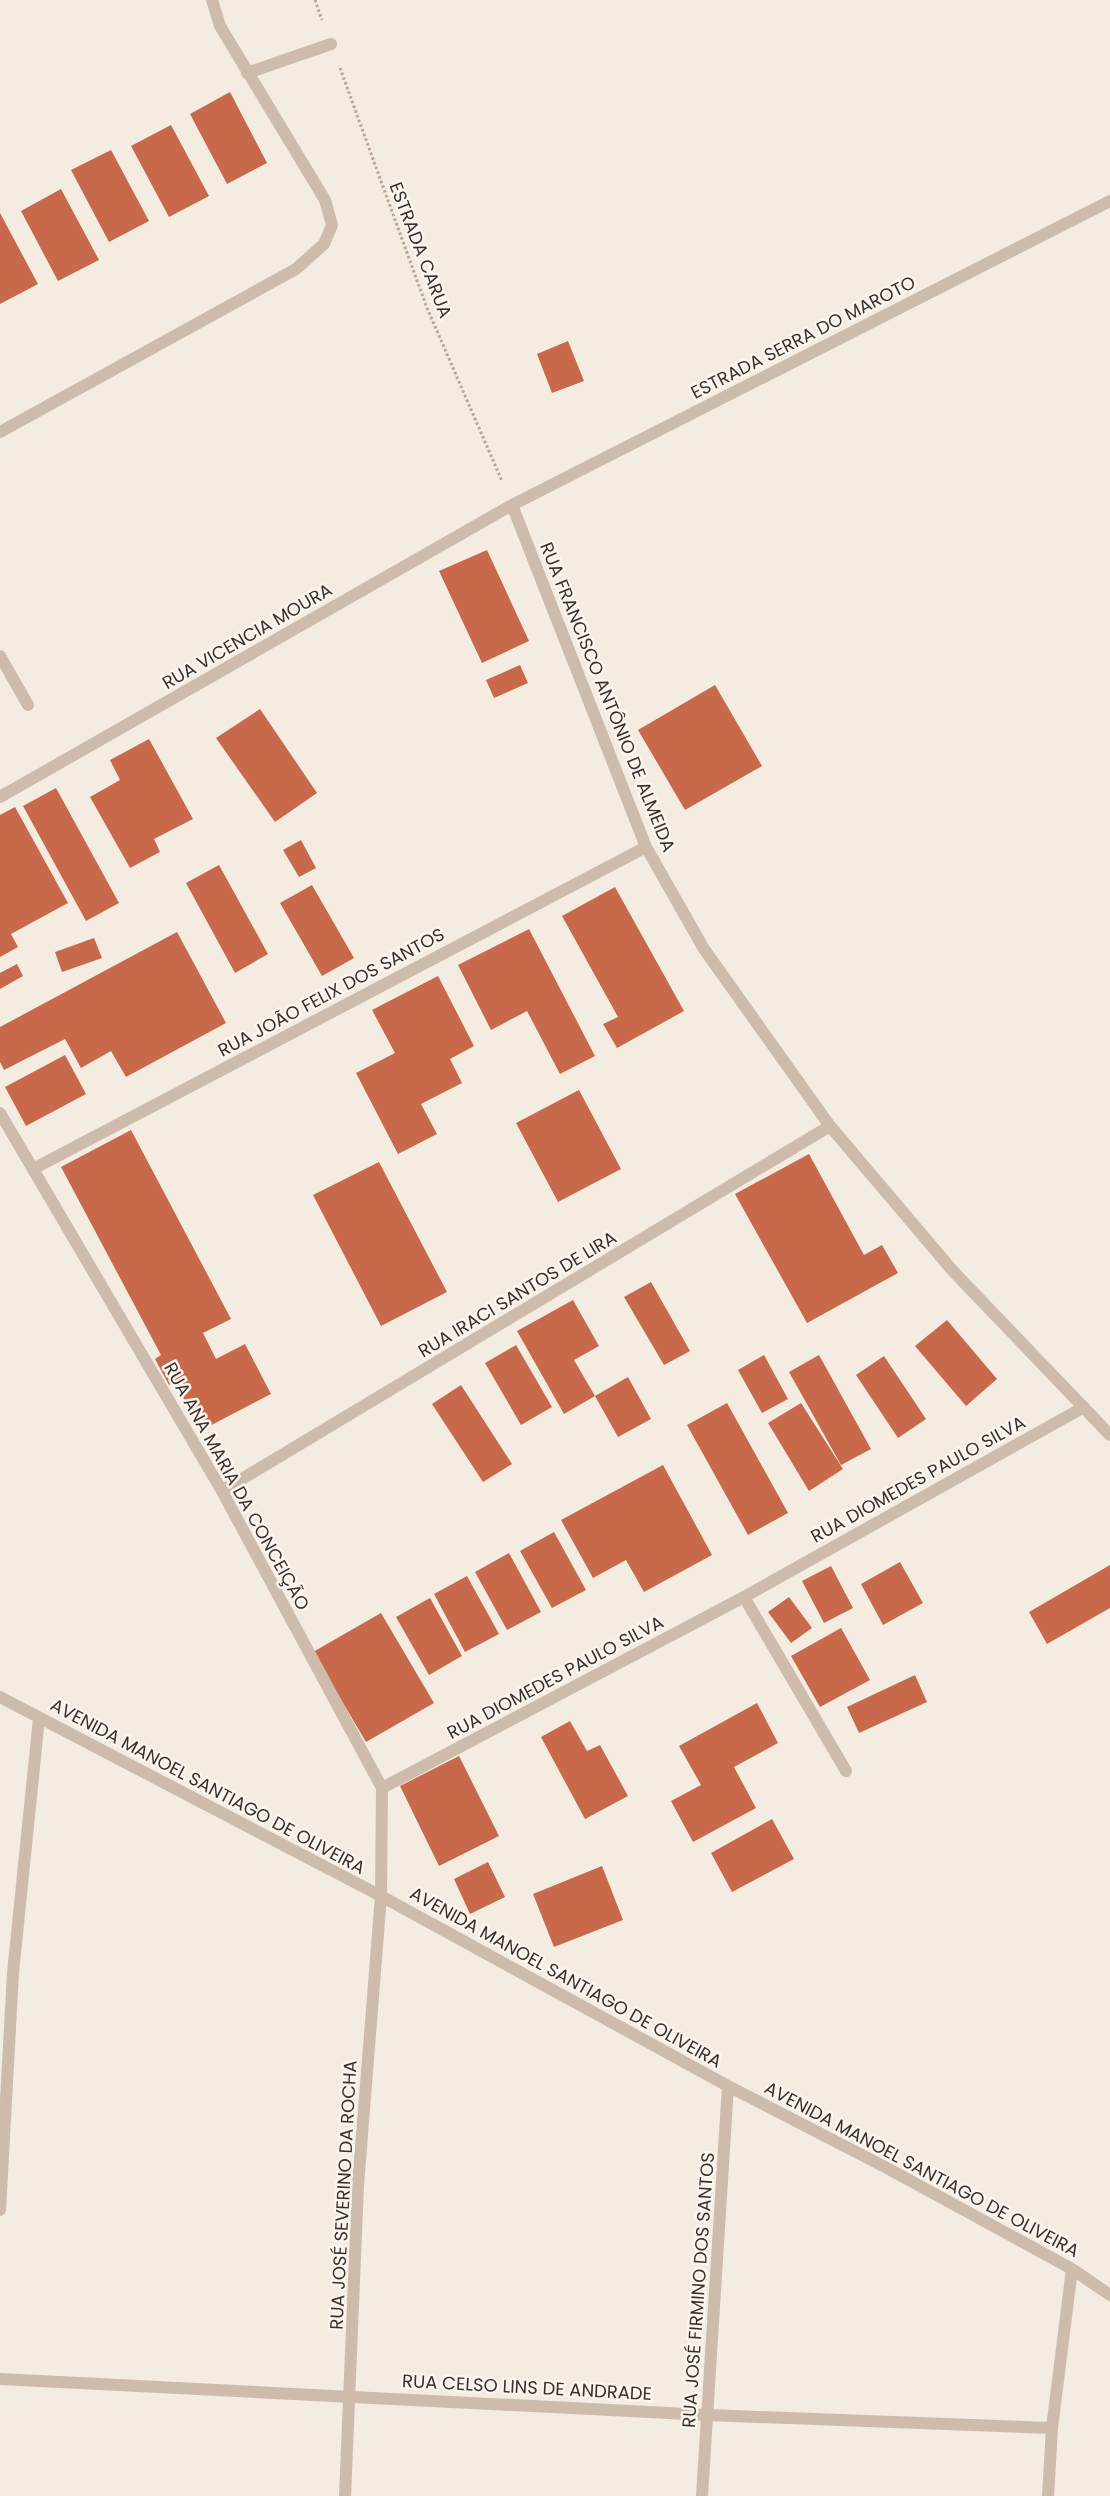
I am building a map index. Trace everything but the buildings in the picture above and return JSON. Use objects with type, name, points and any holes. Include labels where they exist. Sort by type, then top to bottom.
[{"type":"street","points":[[0,432],[296,269],[324,244],[332,225],[325,200],[220,26],[212,0]]},
{"type":"street","points":[[247,73],[331,44]]},
{"type":"street","name":"ESTRADA SERRA DO MAROTO","points":[[512,505],[1110,201]]},
{"type":"street","name":"RUA VICENCIA MOURA","points":[[0,797],[512,505]]},
{"type":"street","name":"RUA FRANCISCO ANTÔNIO DE ALMEIDA","points":[[512,505],[646,847],[704,949],[830,1126],[952,1270],[1110,1434]]},
{"type":"street","points":[[0,656],[28,705]]},
{"type":"street","name":"RUA JOÃO FELIX DOS SANTOS","points":[[33,1168],[646,847]]},
{"type":"street","name":"RUA ANA MARIA DA CONCEIÇÃO","points":[[0,1113],[222,1491],[382,1788],[381,1896]]},
{"type":"street","name":"RUA IRACI SANTOS DE LIRA","points":[[222,1491],[830,1126]]},
{"type":"street","name":"RUA DIOMEDES PAULO SILVA","points":[[382,1788],[744,1597],[1084,1407]]},
{"type":"street","points":[[744,1597],[846,1771]]},
{"type":"street","name":"AVENIDA MANOEL SANTIAGO DE OLIVEIRA","points":[[0,1697],[381,1896],[728,2086],[887,2168],[1072,2269],[1110,2296]]},
{"type":"street","points":[[0,2210],[13,1973],[39,1718]]},
{"type":"street","name":"RUA JOSÉ SEVERINO DA ROCHA","points":[[345,2496],[358,2185],[381,1896]]},
{"type":"street","name":"RUA JOSÉ FIRMINO DOS SANTOS","points":[[702,2496],[728,2086]]},
{"type":"street","points":[[1048,2496],[1052,2428],[1072,2269]]},
{"type":"street","name":"RUA CELSO LINS DE ANDRADE","points":[[0,2379],[350,2395],[707,2415],[1052,2428]]},
{"type":"path","name":"ESTRADA CARUA","points":[[315,0],[427,308],[512,505]]}]
